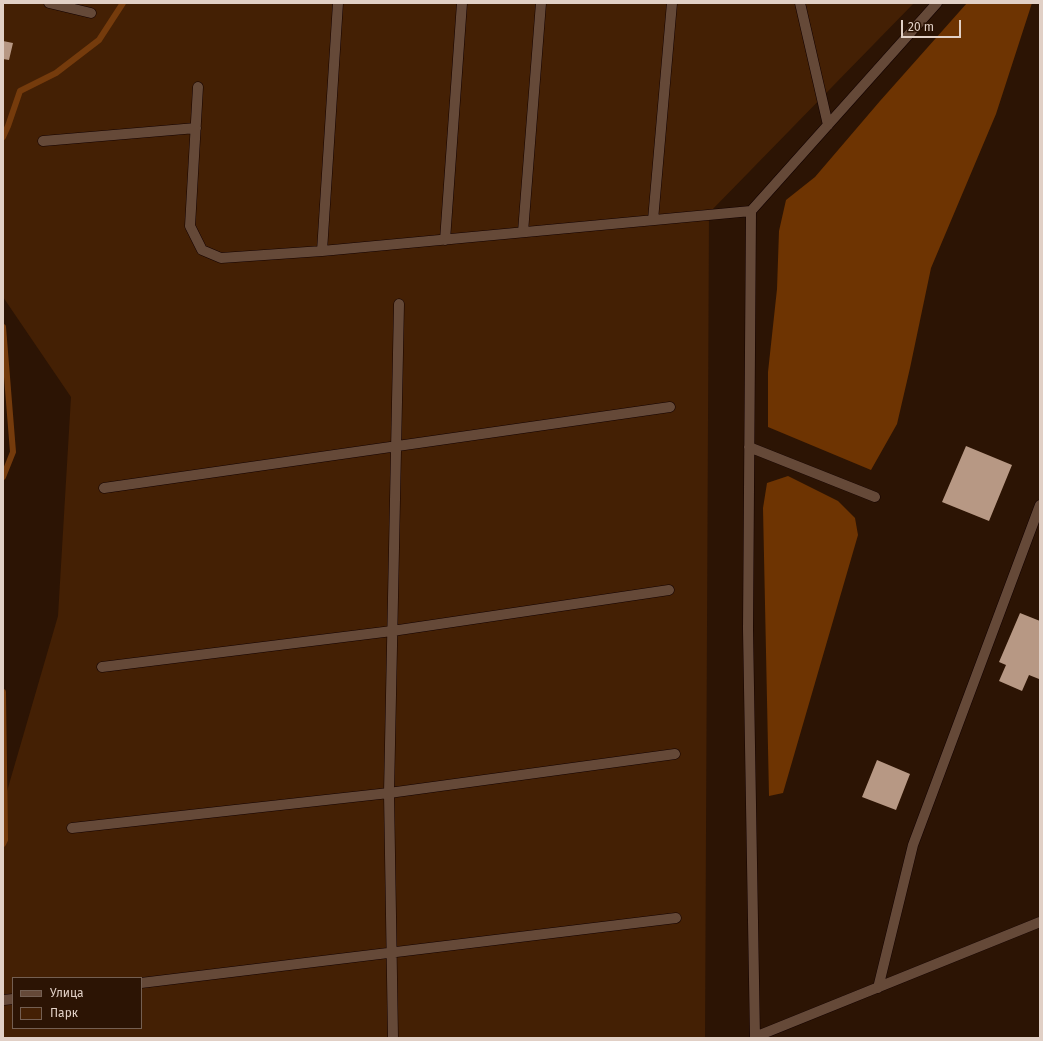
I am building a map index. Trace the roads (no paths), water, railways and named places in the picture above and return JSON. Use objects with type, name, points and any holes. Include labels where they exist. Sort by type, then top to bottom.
[{"type":"street","points":[[50,3],[91,13]]},
{"type":"street","points":[[322,251],[338,3]]},
{"type":"street","points":[[445,240],[462,3]]},
{"type":"street","points":[[523,232],[541,3]]},
{"type":"street","points":[[653,220],[672,3]]},
{"type":"street","points":[[800,3],[828,125]]},
{"type":"street","points":[[936,3],[751,211],[748,629],[755,1037],[1040,922]]},
{"type":"street","points":[[198,87],[190,226],[202,250],[221,258],[322,251],[751,211]]},
{"type":"street","points":[[43,141],[196,128]]},
{"type":"street","points":[[393,1038],[389,793],[399,304]]},
{"type":"street","points":[[104,488],[670,407]]},
{"type":"street","points":[[749,447],[875,497]]},
{"type":"street","points":[[878,988],[913,845],[1040,505]]},
{"type":"street","points":[[102,667],[392,630],[669,590]]},
{"type":"street","points":[[72,828],[389,793],[675,754]]},
{"type":"street","points":[[142,983],[676,918]]},
{"type":"waterway","points":[[3,137],[20,91],[56,73],[99,40],[123,3]]},
{"type":"waterway","points":[[3,327],[13,452],[3,477]]},
{"type":"waterway","points":[[3,692],[5,840],[3,844]]}]
